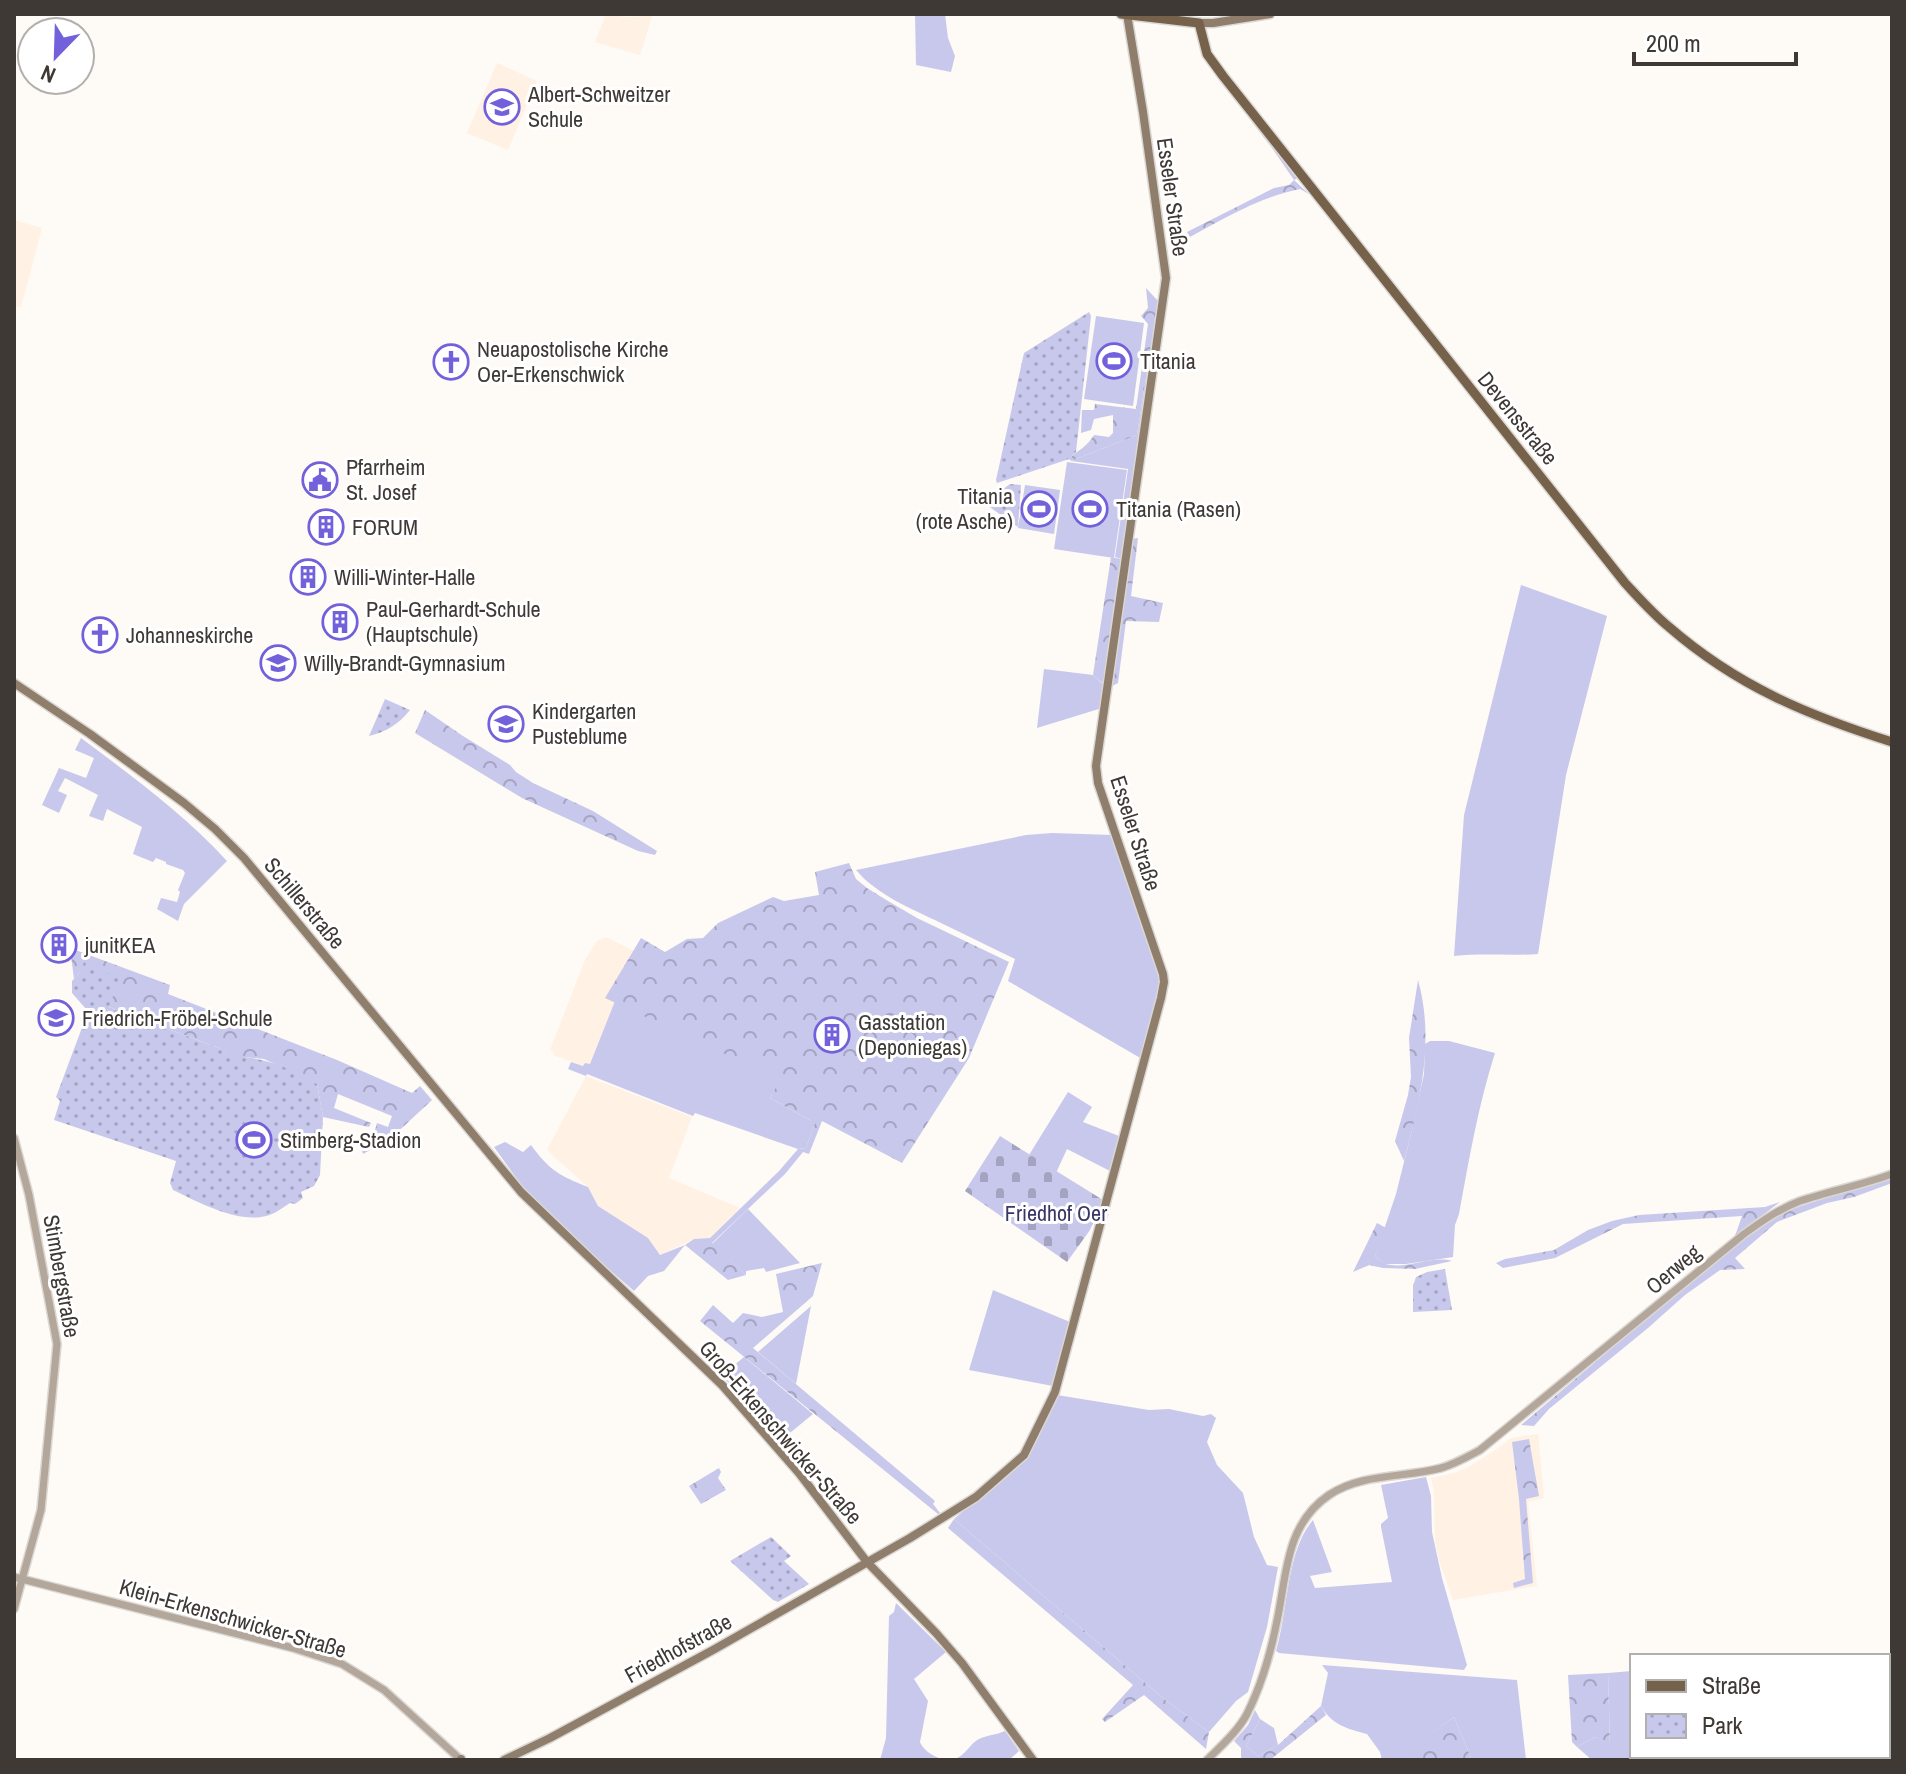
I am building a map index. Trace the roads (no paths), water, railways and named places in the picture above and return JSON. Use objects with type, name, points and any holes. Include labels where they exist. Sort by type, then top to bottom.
[{"type":"main road","points":[[1125,14],[1213,23],[1270,14]]},
{"type":"main road","name":"Esseler Straße","points":[[867,1562],[976,1497],[1024,1455],[1055,1392],[1164,982],[1098,783],[1096,766],[1166,278],[1143,112],[1125,14]]},
{"type":"main road","name":"Devensstraße","points":[[1199,23],[1207,54],[1223,76],[1625,583],[1668,626],[1719,666],[1755,688],[1835,724],[1892,742]]},
{"type":"main road","name":"Schillerstraße","points":[[14,681],[60,710],[215,829],[244,858],[482,1146]]},
{"type":"main road","name":"Groß-Erkenschwicker-Straße","points":[[482,1146],[556,1227],[722,1385],[807,1484],[867,1562],[962,1663],[1033,1760]]},
{"type":"main road","name":"Friedhofstraße","points":[[504,1760],[713,1650],[867,1562]]},
{"type":"street","name":"Stimbergstraße","points":[[14,1138],[29,1195],[57,1344],[41,1510],[14,1609]]},
{"type":"street","name":"Oerweg","points":[[1207,1760],[1249,1710],[1277,1621],[1292,1544],[1299,1528],[1326,1497],[1358,1482],[1439,1468],[1480,1450],[1744,1234],[1774,1213],[1799,1202],[1892,1174]]},
{"type":"street","name":"Klein-Erkenschwicker-Straße","points":[[14,1577],[293,1648],[342,1664],[384,1690],[461,1760]]},
{"type":"place","name":"Albert-Schweitzer Schule","points":[[502,107]]},
{"type":"place","name":"Titania","points":[[1114,361]]},
{"type":"place","name":"Neuapostolische Kirche Oer-Erkenschwick","points":[[451,362]]},
{"type":"place","name":"Pfarrheim St. Josef","points":[[320,480]]},
{"type":"place","name":"Titania (rote Asche)","points":[[1039,509]]},
{"type":"place","name":"Titania (Rasen)","points":[[1090,509]]},
{"type":"place","name":"FORUM","points":[[326,527]]},
{"type":"place","name":"Willi-Winter-Halle","points":[[308,577]]},
{"type":"place","name":"Paul-Gerhardt-Schule (Hauptschule)","points":[[340,622]]},
{"type":"place","name":"Johanneskirche","points":[[100,635]]},
{"type":"place","name":"Willy-Brandt-Gymnasium","points":[[278,663]]},
{"type":"place","name":"Kindergarten Pusteblume","points":[[506,724]]},
{"type":"place","name":"junitKEA","points":[[59,945]]},
{"type":"place","name":"Friedrich-Fröbel-Schule","points":[[56,1018]]},
{"type":"place","name":"Gasstation (Deponiegas)","points":[[832,1035]]},
{"type":"place","name":"Stimberg-Stadion","points":[[254,1140]]},
{"type":"park label","name":"Friedhof Oer","points":[[1056,1213]]}]
